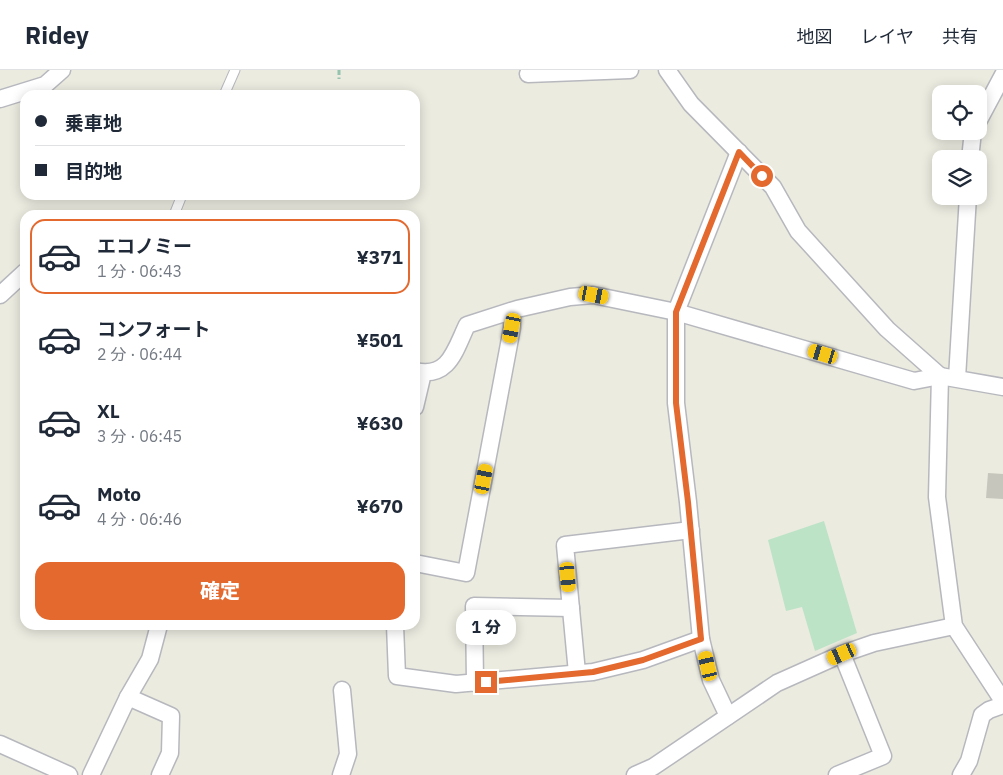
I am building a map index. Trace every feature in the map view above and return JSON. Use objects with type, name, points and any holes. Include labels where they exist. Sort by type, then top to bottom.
[{"type":"street","points":[[29,90],[45,85],[62,70]]},
{"type":"street","points":[[528,74],[630,70]]},
{"type":"street","points":[[667,70],[691,104],[773,187],[798,232],[886,329],[940,376]]},
{"type":"street","points":[[987,105],[1003,75]]},
{"type":"street","points":[[0,99],[20,93]]},
{"type":"street","points":[[728,716],[711,680],[701,639],[676,403],[676,312],[739,152]]},
{"type":"street","points":[[957,378],[967,205]]},
{"type":"street","points":[[0,295],[20,277]]},
{"type":"street","points":[[420,372],[438,371],[447,365],[467,325],[512,311],[570,297],[594,295],[676,312],[914,380],[940,376],[1003,387]]},
{"type":"street","points":[[420,564],[466,573],[512,328],[512,311]]},
{"type":"street","points":[[940,376],[937,497],[954,626],[1003,701]]},
{"type":"street","points":[[577,673],[565,546],[690,530]]},
{"type":"street","points":[[474,683],[474,606],[571,608]]},
{"type":"street","points":[[635,775],[656,771],[728,716],[777,683],[842,654],[874,643],[954,626]]},
{"type":"street","points":[[91,775],[128,697],[150,659],[158,630]]},
{"type":"street","points":[[395,630],[397,676],[456,684],[593,672],[643,660],[701,639]]},
{"type":"street","points":[[837,775],[883,756],[842,654]]},
{"type":"street","points":[[342,690],[348,754],[345,774]]},
{"type":"street","points":[[128,697],[171,716],[170,753],[160,775]]},
{"type":"street","points":[[961,775],[969,761],[982,715],[988,710],[1003,705]]},
{"type":"street","points":[[0,744],[69,775]]},
{"type":"lane","points":[[226,90],[235,70]]},
{"type":"path","points":[[339,70],[339,78]]},
{"type":"green space","points":[[824,521],[857,633],[815,651],[802,607],[786,611],[768,540]]},
{"type":"building","points":[[988,473],[1003,474],[1003,499],[986,498]]},
{"type":"route","points":[[486,682],[593,672],[643,660],[701,639],[688,502],[676,403],[676,312],[739,152],[762,176]]}]
